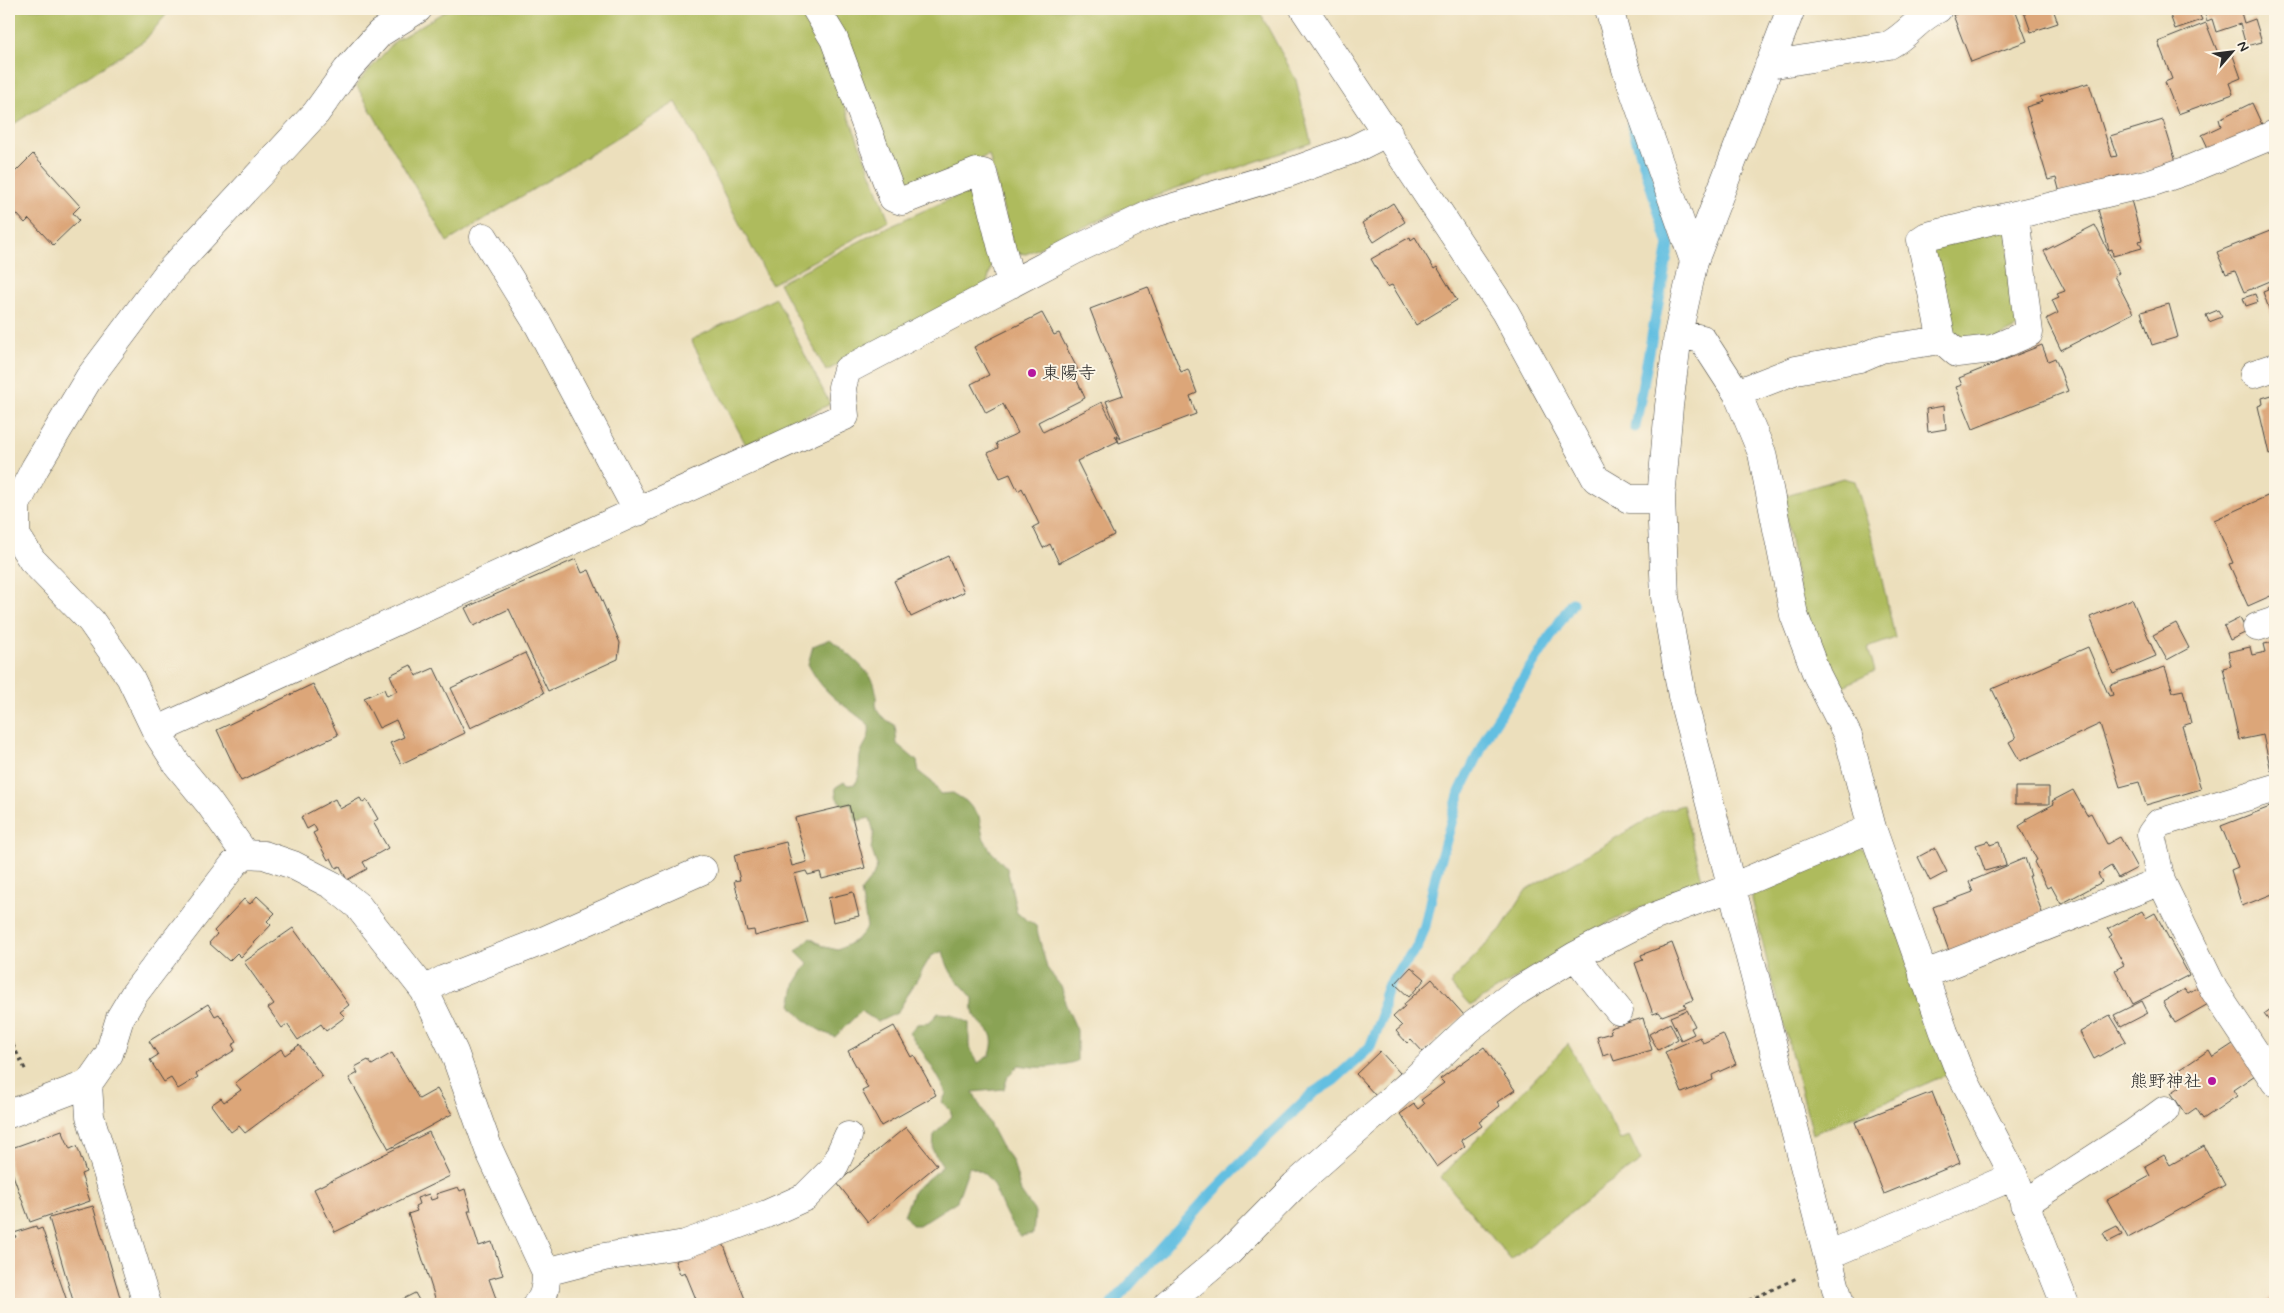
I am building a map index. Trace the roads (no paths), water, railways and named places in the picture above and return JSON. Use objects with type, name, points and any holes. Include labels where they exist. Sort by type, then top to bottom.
[{"type":"street","points":[[245,854],[209,803],[177,764],[156,731],[130,677],[91,621],[32,560],[16,535],[16,505],[35,468],[89,378],[168,273],[316,114],[347,70],[380,33],[418,9]]},
{"type":"street","points":[[816,9],[834,39],[893,198],[902,201],[977,172],[983,173],[1011,284]]},
{"type":"street","points":[[1304,9],[1388,132],[1505,312],[1596,479],[1629,499],[1661,499]]},
{"type":"street","points":[[1609,9],[1632,87],[1694,261]]},
{"type":"street","points":[[1790,9],[1694,261],[1678,334],[1669,406],[1661,499],[1665,597],[1682,696],[1730,888],[1840,1304]]},
{"type":"street","points":[[1769,64],[1889,45],[1902,38],[1914,23],[1938,9]]},
{"type":"street","points":[[156,731],[845,416],[842,387],[847,370],[1077,249],[1151,214],[1288,173],[1354,150],[1388,132]]},
{"type":"street","points":[[2015,216],[2029,333],[1992,349],[1957,353],[1942,340],[1921,240],[1927,236],[2153,182],[2248,147],[2275,134]]},
{"type":"street","points":[[484,238],[539,326],[638,512]]},
{"type":"street","points":[[1678,334],[1702,339],[1737,393],[1762,453],[1794,615],[1817,674],[1848,736],[1872,828],[1923,975],[1958,1068],[2014,1176],[2065,1304]]},
{"type":"street","points":[[1737,393],[1796,370],[1860,358],[1881,349],[1942,340]]},
{"type":"street","points":[[2275,788],[2159,823],[2152,834],[2161,881],[2214,990],[2275,1082]]},
{"type":"street","points":[[1167,1304],[1228,1253],[1295,1185],[1416,1079],[1468,1028],[1498,1005],[1575,956],[1645,920],[1730,888],[1872,828]]},
{"type":"street","points":[[9,1114],[88,1084],[109,1054],[120,1018],[135,993],[234,864],[245,854],[264,855],[293,865],[332,885],[358,906],[424,990],[454,1052],[489,1150],[546,1272],[546,1287],[540,1303]]},
{"type":"street","points":[[424,990],[445,979],[545,940],[704,870]]},
{"type":"street","points":[[1923,975],[2161,881]]},
{"type":"street","points":[[1575,956],[1619,1011]]},
{"type":"street","points":[[88,1084],[90,1116],[147,1304]]},
{"type":"street","points":[[2024,1204],[2132,1134],[2165,1110]]},
{"type":"street","points":[[546,1272],[604,1257],[685,1244],[768,1214],[805,1197],[833,1169],[848,1136]]},
{"type":"street","points":[[1830,1261],[2014,1176]]},
{"type":"waterway","points":[[1632,125],[1669,245],[1635,427]]},
{"type":"waterway","points":[[1112,1304],[1208,1197],[1264,1140],[1313,1093],[1334,1080],[1370,1047],[1382,1018],[1384,997],[1389,984],[1418,946],[1460,792],[1489,732],[1572,603]]},
{"type":"place","name":"東陽寺","points":[[1032,373]]},
{"type":"place","name":"熊野神社","points":[[2212,1081]]}]
